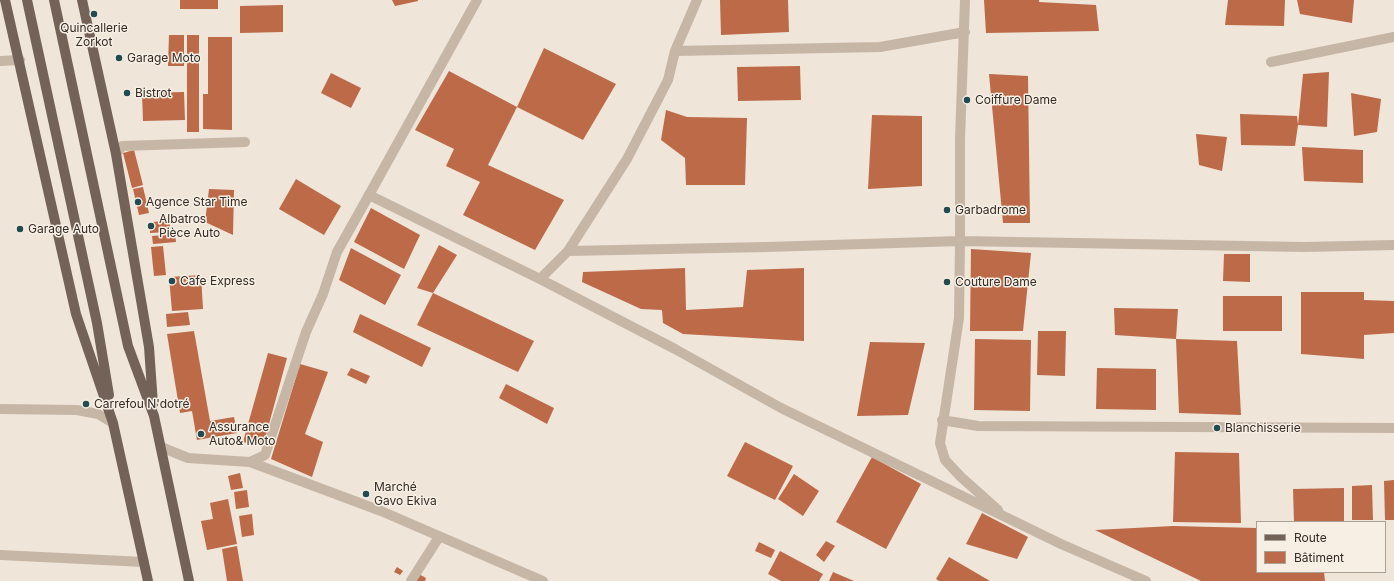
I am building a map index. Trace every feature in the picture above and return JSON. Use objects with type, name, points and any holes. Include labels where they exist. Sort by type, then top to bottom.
[{"type":"main road","points":[[5,0],[20,60],[76,314],[113,423]]},
{"type":"main road","points":[[27,0],[97,323],[113,423],[148,581]]},
{"type":"main road","points":[[54,0],[128,346],[154,416],[189,581]]},
{"type":"main road","points":[[82,0],[116,154],[149,347],[154,416]]},
{"type":"street","points":[[250,462],[266,455],[306,332],[323,294],[337,252],[477,0]]},
{"type":"street","points":[[540,279],[568,251],[627,159],[668,80],[675,51],[696,0]]},
{"type":"street","points":[[965,0],[960,138],[959,318],[942,420],[940,443],[945,460],[961,477],[1009,519]]},
{"type":"street","points":[[675,51],[880,47],[965,32]]},
{"type":"street","points":[[1271,62],[1394,37]]},
{"type":"street","points":[[0,61],[20,60]]},
{"type":"street","points":[[116,154],[122,146],[246,142]]},
{"type":"street","points":[[369,195],[540,279],[674,349],[781,408],[1061,544],[1146,581]]},
{"type":"street","points":[[568,251],[960,241],[1304,247],[1394,245]]},
{"type":"street","points":[[0,409],[77,410],[98,414],[113,423]]},
{"type":"street","points":[[942,420],[978,426],[1394,428]]},
{"type":"street","points":[[161,447],[188,458],[250,462],[381,512],[543,581]]},
{"type":"street","points":[[411,581],[439,537]]},
{"type":"street","points":[[0,555],[144,562]]},
{"type":"building","points":[[180,0],[218,0],[218,9],[180,9]]},
{"type":"building","points":[[392,0],[418,0],[418,1],[395,6]]},
{"type":"building","points":[[720,0],[788,0],[789,32],[721,35]]},
{"type":"building","points":[[984,0],[1039,0],[1039,2],[1096,5],[1099,31],[986,33]]},
{"type":"building","points":[[1228,0],[1285,0],[1284,26],[1225,25]]},
{"type":"building","points":[[1297,0],[1354,0],[1352,23],[1300,14]]},
{"type":"building","points":[[283,5],[283,32],[240,33],[240,6]]},
{"type":"building","points":[[169,35],[184,35],[184,66],[168,66]]},
{"type":"building","points":[[187,35],[199,35],[199,132],[187,132]]},
{"type":"building","points":[[208,37],[232,37],[232,130],[203,129],[203,94],[208,94]]},
{"type":"building","points":[[544,48],[616,84],[583,140],[517,107]]},
{"type":"building","points":[[800,66],[801,100],[738,101],[737,67]]},
{"type":"building","points":[[449,71],[517,107],[488,165],[564,200],[535,250],[463,215],[480,182],[446,166],[454,149],[415,130]]},
{"type":"building","points":[[1329,72],[1327,127],[1298,125],[1303,74]]},
{"type":"building","points":[[331,73],[361,88],[351,108],[321,93]]},
{"type":"building","points":[[989,74],[1028,76],[1030,223],[1003,223]]},
{"type":"building","points":[[184,92],[185,120],[143,121],[142,93]]},
{"type":"building","points":[[1351,93],[1381,99],[1377,132],[1354,136]]},
{"type":"building","points":[[666,110],[687,117],[747,118],[745,185],[686,185],[685,158],[661,140]]},
{"type":"building","points":[[1240,114],[1297,116],[1298,125],[1295,146],[1241,145]]},
{"type":"building","points":[[872,115],[922,116],[922,186],[868,189]]},
{"type":"building","points":[[1196,134],[1227,137],[1222,171],[1199,165]]},
{"type":"building","points":[[1302,147],[1363,150],[1363,183],[1304,181]]},
{"type":"building","points":[[134,150],[143,185],[132,188],[123,153]]},
{"type":"building","points":[[296,179],[341,206],[324,235],[279,209]]},
{"type":"building","points":[[143,187],[149,213],[139,215],[133,189]]},
{"type":"building","points":[[209,189],[234,190],[233,235],[205,222]]},
{"type":"building","points":[[371,208],[420,235],[404,269],[354,242]]},
{"type":"building","points":[[170,221],[170,232],[150,233],[150,222]]},
{"type":"building","points":[[175,234],[176,242],[153,244],[152,236]]},
{"type":"building","points":[[439,245],[457,255],[433,293],[417,288]]},
{"type":"building","points":[[163,246],[166,275],[154,276],[151,247]]},
{"type":"building","points":[[351,248],[401,275],[385,305],[339,280]]},
{"type":"building","points":[[971,249],[1031,253],[1023,331],[970,331]]},
{"type":"building","points":[[1224,254],[1250,254],[1250,282],[1223,281]]},
{"type":"building","points":[[685,268],[686,310],[743,307],[747,270],[804,268],[804,341],[683,334],[663,323],[662,310],[641,309],[582,282],[583,272]]},
{"type":"building","points":[[201,275],[203,309],[172,311],[169,277]]},
{"type":"building","points":[[1301,292],[1364,292],[1364,300],[1394,301],[1394,333],[1364,335],[1364,359],[1301,354]]},
{"type":"building","points":[[433,293],[534,341],[518,372],[417,325]]},
{"type":"building","points":[[1223,296],[1282,296],[1282,331],[1223,331]]},
{"type":"building","points":[[1114,308],[1178,309],[1176,339],[1115,335]]},
{"type":"building","points":[[188,312],[190,325],[167,327],[166,314]]},
{"type":"building","points":[[360,314],[431,348],[422,367],[353,332]]},
{"type":"building","points":[[194,331],[210,421],[234,417],[237,433],[197,440],[192,411],[180,413],[167,334]]},
{"type":"building","points":[[1038,331],[1066,331],[1065,376],[1037,375]]},
{"type":"building","points":[[975,339],[1031,340],[1030,411],[974,410]]},
{"type":"building","points":[[1176,339],[1237,341],[1241,415],[1179,413]]},
{"type":"building","points":[[870,342],[925,343],[908,415],[857,416]]},
{"type":"building","points":[[268,353],[287,358],[263,446],[243,442]]},
{"type":"building","points":[[300,364],[328,372],[305,434],[323,442],[312,477],[271,459]]},
{"type":"building","points":[[351,368],[370,376],[366,384],[347,375]]},
{"type":"building","points":[[1097,368],[1156,369],[1156,410],[1096,409]]},
{"type":"building","points":[[506,384],[554,408],[547,424],[499,398]]},
{"type":"building","points":[[745,442],[793,466],[775,500],[727,476]]},
{"type":"building","points":[[1175,452],[1239,453],[1241,523],[1173,522]]},
{"type":"building","points":[[872,457],[921,484],[886,549],[836,522]]},
{"type":"building","points":[[240,473],[243,488],[231,490],[228,476]]},
{"type":"building","points":[[794,474],[819,491],[803,516],[778,499]]},
{"type":"building","points":[[1394,480],[1394,520],[1385,520],[1384,481]]},
{"type":"building","points":[[1372,485],[1373,520],[1352,520],[1352,486]]},
{"type":"building","points":[[1344,488],[1344,521],[1294,521],[1293,489]]},
{"type":"building","points":[[247,490],[249,507],[236,509],[234,492]]},
{"type":"building","points":[[228,499],[237,544],[207,550],[201,521],[213,519],[210,503]]},
{"type":"building","points":[[982,513],[1028,537],[1017,559],[966,544]]},
{"type":"building","points":[[252,514],[254,535],[242,537],[239,516]]},
{"type":"building","points":[[1173,526],[1256,528],[1256,573],[1324,573],[1325,581],[1201,581],[1095,530]]},
{"type":"building","points":[[826,541],[835,546],[824,562],[816,555]]},
{"type":"building","points":[[759,542],[775,550],[771,558],[755,551]]},
{"type":"building","points":[[237,546],[243,581],[227,581],[222,549]]},
{"type":"building","points":[[780,551],[823,574],[819,581],[781,581],[768,574]]},
{"type":"building","points":[[949,557],[990,581],[939,581],[936,579]]},
{"type":"building","points":[[397,567],[403,571],[400,575],[394,572]]},
{"type":"building","points":[[833,572],[854,581],[829,581]]},
{"type":"building","points":[[417,573],[426,578],[425,581],[413,581]]},
{"type":"place","name":"Quincallerie Zorkot","points":[[94,14]]},
{"type":"place","name":"Garage Moto","points":[[119,58]]},
{"type":"place","name":"Bistrot","points":[[127,93]]},
{"type":"place","name":"Coiffure Dame","points":[[967,100]]},
{"type":"place","name":"Agence Star Time","points":[[138,202]]},
{"type":"place","name":"Garbadrome","points":[[947,210]]},
{"type":"place","name":"Albatros Pièce Auto","points":[[151,226]]},
{"type":"place","name":"Garage Auto","points":[[20,229]]},
{"type":"place","name":"Cafe Express","points":[[172,281]]},
{"type":"place","name":"Couture Dame","points":[[947,282]]},
{"type":"place","name":"Carrefou N'dotré","points":[[86,404]]},
{"type":"place","name":"Blanchisserie","points":[[1217,428]]},
{"type":"place","name":"Assurance Auto& Moto","points":[[201,434]]},
{"type":"place","name":"Marché Gavo Ekiva","points":[[366,494]]}]
